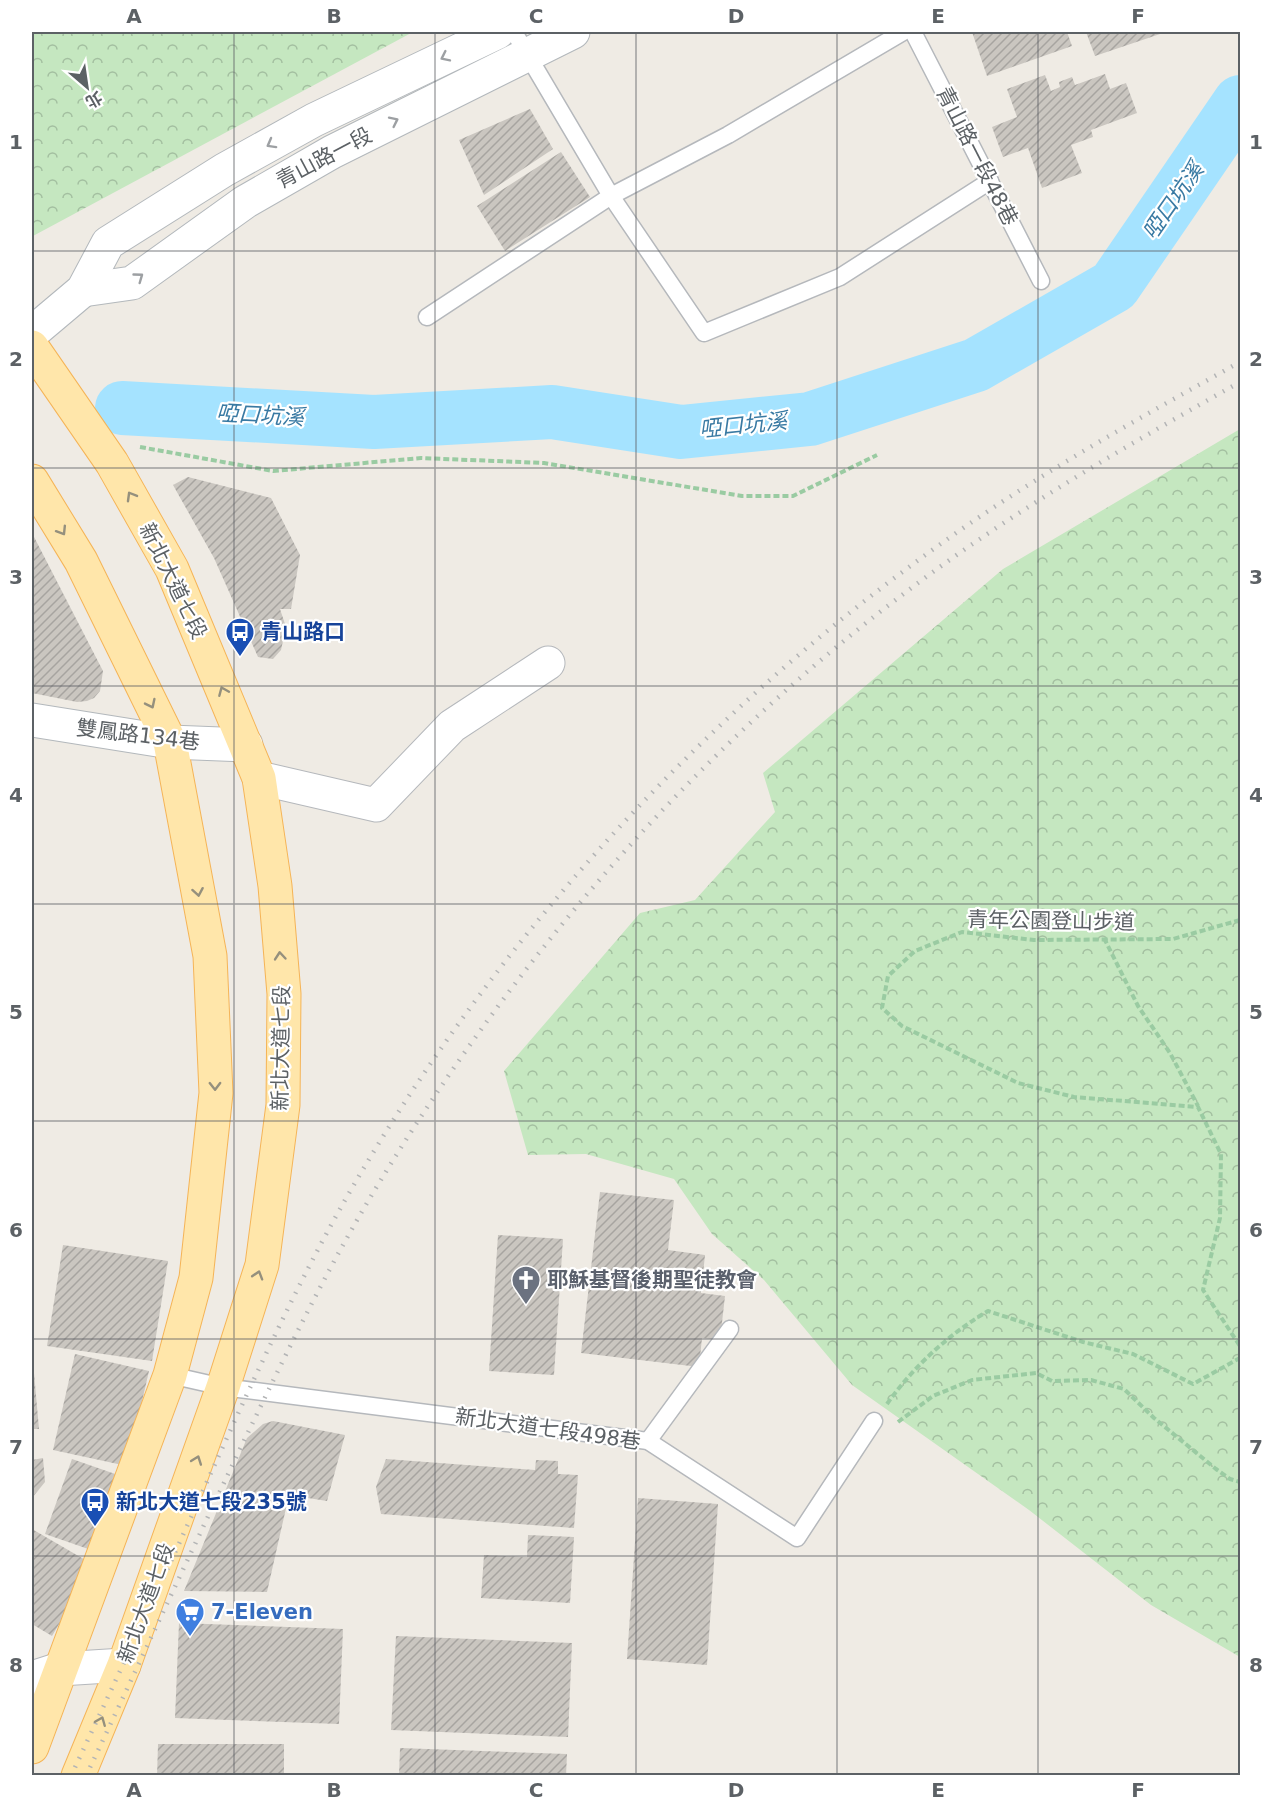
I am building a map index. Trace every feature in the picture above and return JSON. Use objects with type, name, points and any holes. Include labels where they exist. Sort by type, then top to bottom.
[{"type":"main road","name":"新北大道七段","points":[[32,347],[112,463],[172,569],[259,778],[275,886],[284,994],[283,1105],[261,1265],[223,1387],[124,1665],[78,1776]]},
{"type":"main road","points":[[32,481],[81,561],[170,742],[210,957],[216,1093],[196,1278],[170,1375],[46,1673],[32,1747]]},
{"type":"street","name":"青山路一段","points":[[32,333],[83,290],[108,243],[224,170],[314,120],[498,32]]},
{"type":"street","name":"青山路一段","points":[[83,290],[132,284],[245,201],[520,43],[573,32]]},
{"type":"street","points":[[259,778],[376,805],[452,726],[548,663]]},
{"type":"street","name":"雙鳳路134巷","points":[[32,720],[170,742],[246,745]]},
{"type":"street","points":[[46,1673],[124,1665]]},
{"type":"lane","points":[[427,317],[611,196],[728,135],[903,32]]},
{"type":"lane","name":"青山路一段48巷","points":[[913,32],[1041,281]]},
{"type":"lane","points":[[520,43],[611,196],[704,333],[840,277],[990,181]]},
{"type":"lane","points":[[648,1441],[730,1329]]},
{"type":"lane","name":"新北大道七段498巷","points":[[170,1375],[223,1387],[648,1441],[797,1538],[874,1421]]},
{"type":"path","points":[[131,446],[273,471],[421,458],[544,463],[742,496],[793,496],[876,455]]},
{"type":"path","name":"青年公園登山步道","points":[[1198,1107],[1074,1097],[1018,1083],[902,1026],[882,1008],[888,976],[915,951],[962,932],[1034,940],[1173,939],[1240,920]]},
{"type":"path","points":[[1104,938],[1137,1006],[1170,1053],[1221,1154],[1220,1218],[1203,1290],[1240,1346]]},
{"type":"path","points":[[1240,1358],[1193,1384],[1132,1354],[1083,1342],[988,1311],[951,1335],[896,1391],[874,1421],[888,1431],[933,1396],[972,1380],[1035,1372],[1052,1381],[1091,1380],[1124,1389],[1154,1418],[1216,1468],[1230,1479],[1240,1482]]},
{"type":"green space","points":[[32,32],[413,32],[33,236]]},
{"type":"green space","points":[[1240,429],[1240,1657],[1151,1605],[1029,1510],[852,1385],[764,1280],[712,1234],[674,1179],[586,1154],[528,1155],[504,1071],[640,913],[695,900],[775,812],[763,773],[1003,569]]},
{"type":"building","points":[[972,32],[1067,32],[1072,46],[987,76]]},
{"type":"building","points":[[1086,32],[1166,32],[1095,56]]},
{"type":"building","points":[[1105,74],[1110,89],[1126,83],[1137,113],[1091,130],[1093,137],[1071,145],[1082,173],[1042,188],[1028,148],[1003,157],[992,127],[1017,117],[1007,89],[1045,75],[1051,91],[1060,87],[1059,82],[1072,77],[1075,85]]},
{"type":"building","points":[[530,109],[553,149],[484,195],[459,140]]},
{"type":"building","points":[[561,152],[590,197],[505,251],[477,206]]},
{"type":"building","points":[[188,477],[271,498],[300,555],[291,609],[280,609],[286,627],[281,650],[273,659],[258,657],[214,558],[173,485]]},
{"type":"building","points":[[32,533],[103,671],[100,691],[94,698],[87,701],[77,702],[32,693]]},
{"type":"building","points":[[600,1192],[674,1200],[668,1250],[705,1255],[701,1293],[725,1296],[720,1340],[702,1338],[699,1367],[581,1353]]},
{"type":"building","name":"耶穌基督後期聖徒教會","points":[[498,1235],[563,1239],[554,1375],[489,1371]]},
{"type":"building","points":[[63,1245],[168,1261],[152,1361],[47,1346]]},
{"type":"building","points":[[75,1354],[149,1371],[127,1466],[53,1450]]},
{"type":"building","points":[[32,1373],[34,1373],[39,1429],[32,1429]]},
{"type":"building","points":[[273,1421],[345,1435],[327,1501],[289,1495],[267,1592],[184,1591],[247,1438],[263,1424]]},
{"type":"building","points":[[43,1458],[45,1482],[32,1498],[32,1460]]},
{"type":"building","points":[[72,1459],[121,1476],[94,1551],[45,1534]]},
{"type":"building","points":[[386,1459],[535,1470],[536,1460],[558,1461],[558,1474],[578,1475],[574,1528],[381,1514],[376,1487]]},
{"type":"building","points":[[638,1498],[718,1504],[707,1665],[627,1659]]},
{"type":"building","points":[[32,1529],[94,1565],[52,1636],[32,1624]]},
{"type":"building","points":[[528,1535],[574,1537],[570,1603],[481,1598],[484,1555],[527,1557]]},
{"type":"building","points":[[179,1623],[343,1629],[339,1724],[175,1718]]},
{"type":"building","points":[[396,1636],[572,1643],[568,1737],[391,1730]]},
{"type":"building","points":[[158,1744],[284,1744],[284,1776],[157,1776]]},
{"type":"building","points":[[400,1748],[567,1754],[566,1776],[399,1776]]},
{"type":"waterway","name":"啞口坑溪","points":[[122,408],[374,422],[552,412],[681,432],[810,419],[976,365],[1114,286],[1240,102]]},
{"type":"railway","points":[[71,1776],[263,1359],[320,1245],[362,1171],[420,1079],[483,991],[551,905],[622,824],[699,746],[779,672],[862,603],[949,538],[1020,490],[1129,424],[1240,362]]},
{"type":"railway","points":[[86,1776],[257,1414],[342,1248],[379,1183],[432,1100],[489,1019],[549,940],[613,864],[680,792],[751,722],[825,657],[942,565],[1025,509],[1153,431],[1240,382]]},
{"type":"place","name":"青山路口","points":[[240,658]]},
{"type":"place","name":"耶穌基督後期聖徒教會","points":[[526,1306]]},
{"type":"place","name":"新北大道七段235號","points":[[95,1528]]},
{"type":"place","name":"7-Eleven","points":[[190,1638]]}]
